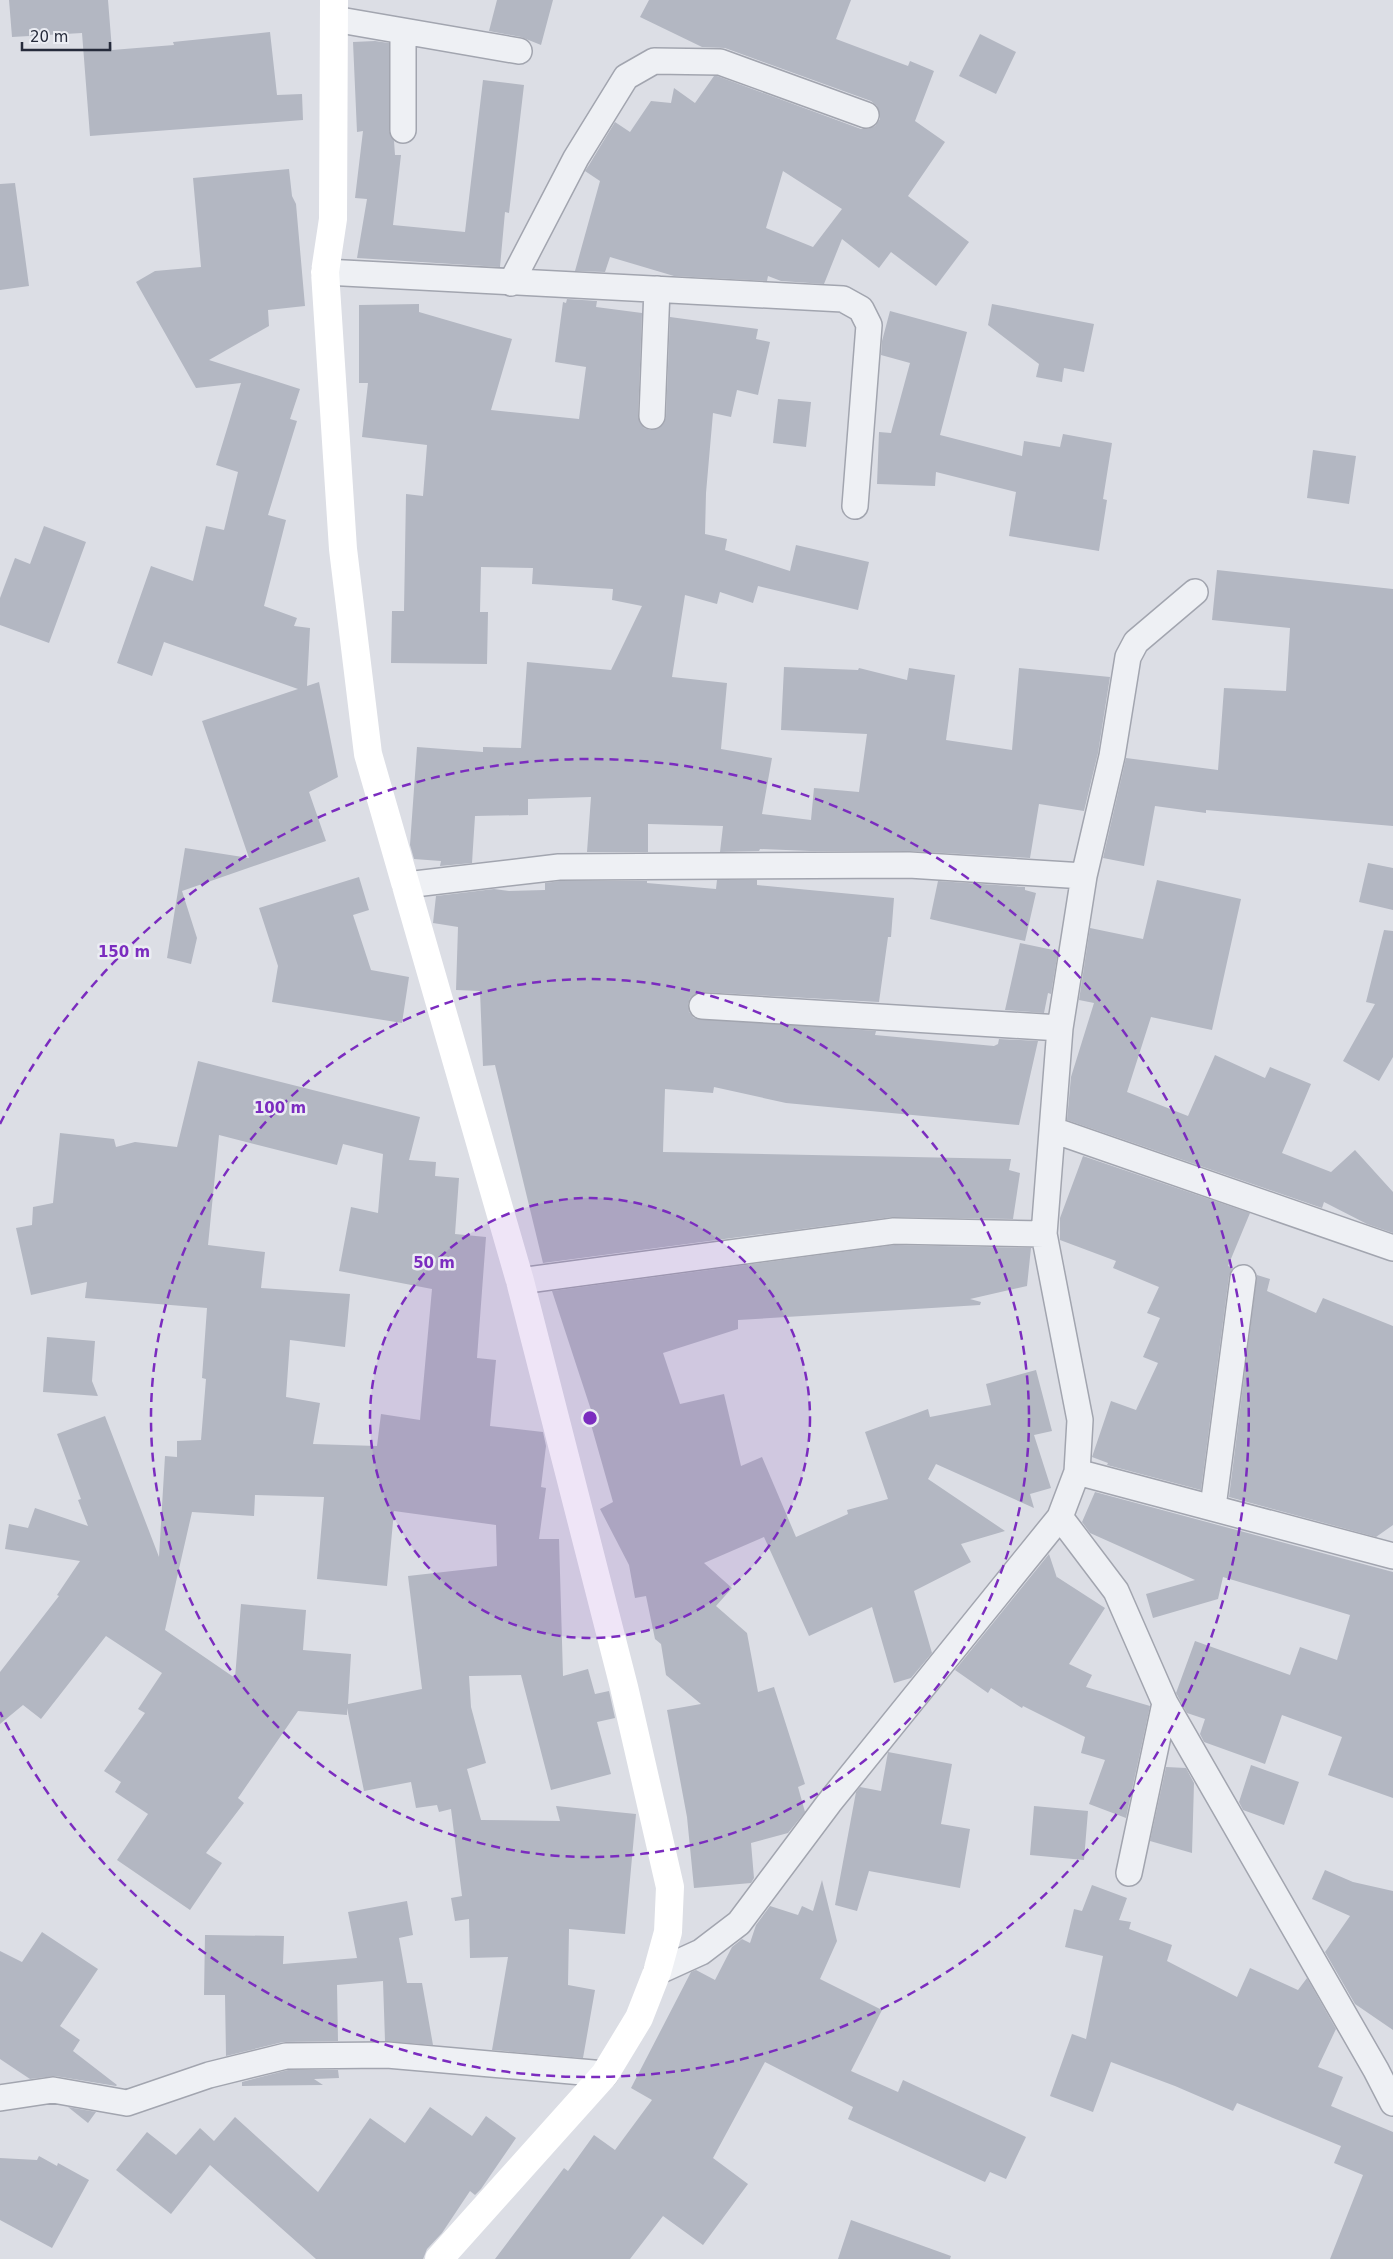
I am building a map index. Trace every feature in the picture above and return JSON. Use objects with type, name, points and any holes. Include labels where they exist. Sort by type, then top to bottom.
[{"type":"main road","points":[[334,9],[333,220],[325,272],[343,549],[368,754],[520,1281],[624,1687],[670,1887],[668,1932],[657,1972],[639,2018],[605,2074],[439,2259]]},
{"type":"street","points":[[334,9],[403,31],[519,51]]},
{"type":"street","points":[[403,31],[403,130]]},
{"type":"street","points":[[511,283],[576,158],[626,77],[654,61],[720,62],[866,115]]},
{"type":"street","points":[[325,272],[843,299],[861,309],[869,325],[855,506]]},
{"type":"street","points":[[652,416],[657,289]]},
{"type":"street","points":[[657,1972],[701,1952],[739,1923],[829,1803],[1060,1517],[1077,1472],[1080,1420],[1044,1234],[1060,1028],[1084,876],[1112,756],[1128,657],[1136,642],[1195,592]]},
{"type":"street","points":[[406,885],[559,867],[909,865],[1084,876]]},
{"type":"street","points":[[702,1006],[1060,1028]]},
{"type":"street","points":[[1053,1130],[1393,1248]]},
{"type":"street","points":[[520,1281],[894,1231],[1044,1234]]},
{"type":"street","points":[[1213,1507],[1243,1278]]},
{"type":"street","points":[[1077,1472],[1393,1556]]},
{"type":"street","points":[[1060,1517],[1116,1590],[1165,1703],[1371,2061],[1393,2103]]},
{"type":"street","points":[[1129,1873],[1165,1703]]},
{"type":"street","points":[[0,2098],[53,2090],[127,2103],[209,2075],[286,2056],[387,2055],[605,2074]]},
{"type":"building","points":[[9,0],[108,0],[112,50],[174,45],[173,42],[270,32],[277,95],[302,94],[303,120],[90,136],[82,33],[12,37]]},
{"type":"building","points":[[497,0],[553,0],[541,45],[521,37],[489,31]]},
{"type":"building","points":[[649,0],[851,0],[836,39],[908,66],[910,61],[934,71],[915,121],[945,142],[908,196],[969,242],[936,286],[891,252],[879,268],[842,239],[824,284],[781,281],[768,276],[767,281],[674,276],[610,257],[605,272],[575,271],[600,181],[585,171],[615,122],[630,132],[651,101],[671,103],[674,88],[695,103],[714,76],[717,76],[861,129],[875,126],[880,119],[877,106],[871,101],[725,48],[702,47],[640,17]],"holes":[[[783,171],[842,209],[813,247],[766,228]]]},
{"type":"building","points":[[980,34],[1016,52],[996,94],[959,76]]},
{"type":"building","points":[[375,41],[389,43],[389,130],[394,141],[395,155],[401,155],[393,225],[465,232],[483,80],[524,85],[509,213],[505,212],[500,267],[357,258],[367,199],[355,198],[363,131],[357,132],[353,42]]},
{"type":"building","points":[[289,169],[292,196],[296,204],[305,306],[268,310],[269,326],[209,360],[300,389],[290,419],[297,421],[268,515],[286,520],[264,606],[297,618],[294,626],[310,628],[307,686],[319,682],[338,777],[309,792],[326,841],[182,891],[197,938],[191,964],[167,958],[185,848],[249,858],[202,721],[298,689],[164,642],[152,676],[117,663],[151,566],[193,581],[206,526],[224,530],[238,472],[216,465],[241,383],[196,388],[136,282],[155,271],[201,267],[193,178]]},
{"type":"building","points":[[15,183],[29,286],[0,290],[0,184]]},
{"type":"building","points":[[567,299],[597,301],[596,307],[642,313],[638,416],[644,428],[651,430],[659,428],[664,423],[666,417],[670,317],[758,329],[756,339],[770,342],[758,395],[737,390],[731,417],[713,413],[706,493],[705,534],[727,539],[725,550],[790,571],[796,545],[869,562],[858,610],[758,586],[753,603],[720,592],[717,604],[685,595],[672,677],[727,683],[721,749],[772,758],[762,814],[811,820],[814,788],[859,792],[867,734],[781,730],[784,667],[858,670],[859,668],[907,680],[909,668],[955,675],[946,740],[1012,750],[1019,668],[1110,677],[1098,753],[1084,811],[1039,804],[1030,858],[909,851],[760,849],[759,851],[720,852],[723,826],[648,824],[648,852],[587,852],[591,797],[528,799],[528,815],[475,816],[472,863],[440,866],[441,861],[414,859],[410,845],[417,747],[483,752],[483,747],[521,748],[527,662],[611,670],[642,606],[612,600],[613,589],[532,584],[533,568],[481,567],[480,612],[488,612],[487,664],[391,663],[392,611],[404,611],[406,494],[423,496],[427,445],[362,437],[368,383],[359,383],[359,305],[419,304],[419,312],[512,339],[491,410],[579,419],[586,367],[555,362],[563,302],[566,303]]},
{"type":"building","points":[[992,304],[1094,324],[1084,372],[1064,368],[1062,382],[1036,377],[1039,364],[988,325]]},
{"type":"building","points":[[890,311],[967,332],[940,435],[1022,456],[1024,441],[1060,447],[1063,434],[1112,443],[1103,499],[1107,500],[1099,551],[1009,536],[1016,492],[936,472],[935,486],[877,484],[879,432],[891,433],[910,363],[881,355],[882,341]]},
{"type":"building","points":[[778,399],[811,402],[806,447],[773,443]]},
{"type":"building","points":[[1313,450],[1356,456],[1349,504],[1307,498]]},
{"type":"building","points":[[44,526],[86,542],[49,643],[0,625],[0,598],[15,558],[30,564]]},
{"type":"building","points":[[1217,570],[1393,589],[1393,826],[1206,810],[1206,813],[1155,806],[1144,866],[1103,858],[1126,758],[1218,770],[1224,688],[1286,691],[1290,628],[1212,620]]},
{"type":"building","points":[[1368,863],[1393,868],[1393,910],[1359,902]]},
{"type":"building","points":[[359,877],[369,910],[353,915],[371,970],[409,977],[402,1023],[272,1002],[278,966],[259,908]]},
{"type":"building","points":[[717,880],[757,880],[757,885],[894,898],[891,937],[888,937],[879,1002],[702,992],[690,998],[689,1012],[694,1018],[876,1031],[875,1035],[994,1046],[998,1044],[999,1039],[1038,1041],[1019,1125],[786,1103],[714,1087],[713,1093],[665,1089],[663,1152],[1011,1159],[1009,1170],[1020,1173],[1013,1219],[892,1217],[543,1263],[495,1065],[483,1066],[480,991],[456,990],[458,927],[433,923],[436,896],[494,889],[509,891],[545,890],[545,883],[560,881],[647,881],[647,883],[716,889]]},
{"type":"building","points":[[1157,880],[1241,899],[1212,1030],[1151,1017],[1127,1092],[1188,1116],[1215,1055],[1265,1078],[1270,1067],[1311,1084],[1282,1153],[1331,1172],[1355,1150],[1393,1192],[1393,1233],[1367,1224],[1324,1202],[1322,1208],[1067,1120],[1071,1077],[1094,1003],[1079,1000],[1090,928],[1143,939]]},
{"type":"building","points":[[938,881],[1025,887],[1025,890],[1036,893],[1025,941],[930,919]]},
{"type":"building","points":[[1384,930],[1393,931],[1393,1057],[1379,1081],[1343,1061],[1375,1004],[1366,1002]]},
{"type":"building","points":[[1020,943],[1058,951],[1051,994],[1048,993],[1044,1013],[1005,1010]]},
{"type":"building","points":[[198,1061],[420,1117],[409,1160],[436,1162],[435,1176],[459,1178],[455,1234],[486,1237],[477,1358],[496,1360],[490,1426],[543,1432],[546,1446],[541,1487],[546,1488],[539,1539],[559,1539],[563,1676],[588,1669],[595,1694],[609,1691],[615,1718],[597,1722],[611,1774],[551,1790],[521,1675],[469,1676],[471,1707],[486,1763],[467,1769],[481,1820],[560,1821],[556,1806],[636,1814],[625,1934],[569,1929],[568,1985],[595,1990],[583,2058],[492,2050],[508,1957],[470,1958],[469,1919],[455,1921],[451,1898],[462,1896],[451,1809],[439,1812],[437,1805],[416,1808],[411,1782],[364,1791],[347,1708],[347,1715],[298,1711],[238,1798],[244,1803],[206,1853],[222,1863],[190,1910],[117,1860],[148,1814],[115,1792],[121,1782],[104,1771],[145,1713],[138,1709],[162,1673],[106,1636],[41,1719],[23,1705],[0,1724],[0,1672],[59,1596],[57,1595],[80,1561],[5,1549],[9,1524],[28,1528],[35,1508],[88,1526],[78,1500],[81,1499],[57,1434],[105,1416],[159,1557],[165,1456],[177,1457],[177,1441],[201,1440],[206,1379],[202,1378],[207,1308],[85,1298],[87,1282],[31,1295],[16,1228],[32,1225],[33,1207],[53,1203],[60,1133],[114,1139],[116,1147],[135,1142],[177,1147]],"holes":[[[219,1135],[337,1165],[343,1144],[383,1154],[378,1213],[351,1207],[339,1271],[432,1289],[420,1420],[381,1414],[377,1446],[313,1444],[320,1403],[286,1397],[290,1340],[345,1347],[350,1294],[261,1288],[265,1252],[208,1245]],[[255,1495],[324,1497],[317,1579],[387,1586],[394,1511],[496,1525],[497,1566],[408,1576],[422,1689],[348,1704],[351,1654],[303,1650],[306,1610],[241,1604],[235,1678],[165,1630],[192,1512],[254,1516]]]},
{"type":"building","points":[[1083,1156],[1250,1213],[1228,1266],[1233,1268],[1229,1276],[1201,1490],[1107,1465],[1108,1463],[1092,1457],[1111,1401],[1136,1410],[1158,1363],[1143,1357],[1160,1318],[1147,1313],[1159,1287],[1113,1268],[1116,1261],[1060,1240],[1060,1218]]},
{"type":"building","points":[[895,1245],[1031,1248],[1027,1286],[970,1299],[981,1302],[980,1305],[738,1320],[738,1329],[663,1353],[680,1404],[724,1394],[741,1466],[762,1457],[796,1537],[848,1514],[847,1510],[888,1499],[865,1432],[928,1409],[930,1417],[991,1405],[986,1384],[1036,1370],[1052,1431],[1034,1435],[1051,1488],[1030,1494],[1034,1508],[936,1464],[928,1479],[1005,1531],[961,1544],[971,1562],[914,1591],[932,1653],[911,1678],[894,1683],[872,1607],[809,1636],[764,1537],[704,1563],[732,1588],[716,1606],[747,1633],[758,1692],[774,1687],[805,1784],[798,1787],[805,1812],[788,1833],[751,1843],[754,1878],[751,1883],[694,1888],[687,1817],[667,1710],[701,1704],[666,1675],[661,1644],[655,1639],[646,1596],[635,1598],[629,1565],[600,1509],[613,1502],[588,1414],[592,1413],[552,1291]]},
{"type":"building","points":[[1257,1275],[1270,1279],[1267,1291],[1316,1313],[1323,1298],[1393,1326],[1393,1525],[1376,1537],[1229,1497]]},
{"type":"building","points":[[47,1337],[95,1341],[92,1381],[98,1396],[43,1392]]},
{"type":"building","points":[[1095,1492],[1393,1572],[1393,1798],[1328,1775],[1342,1737],[1282,1715],[1265,1764],[1204,1742],[1200,1734],[1205,1719],[1187,1713],[1176,1693],[1195,1641],[1290,1675],[1300,1647],[1337,1660],[1350,1615],[1223,1577],[1218,1599],[1153,1618],[1146,1594],[1195,1580],[1090,1533],[1082,1522]]},
{"type":"building","points":[[1049,1554],[1057,1578],[1105,1608],[1069,1664],[1092,1675],[1086,1687],[1150,1706],[1126,1818],[1089,1804],[1105,1760],[1081,1753],[1085,1737],[1023,1706],[1022,1708],[991,1688],[988,1693],[955,1670]]},
{"type":"building","points":[[888,1752],[952,1764],[941,1824],[970,1829],[960,1888],[869,1871],[857,1911],[835,1905],[856,1792],[860,1787],[881,1791]]},
{"type":"building","points":[[1251,1765],[1299,1782],[1284,1825],[1243,1810],[1239,1802]]},
{"type":"building","points":[[1166,1767],[1186,1768],[1194,1783],[1192,1853],[1150,1841]]},
{"type":"building","points":[[1034,1806],[1088,1811],[1084,1860],[1030,1855]]},
{"type":"building","points":[[1325,1870],[1353,1882],[1393,1891],[1393,2030],[1355,2004],[1325,1952],[1350,1916],[1312,1899]]},
{"type":"building","points":[[822,1880],[837,1941],[820,1979],[882,2010],[851,2071],[898,2092],[903,2080],[1026,2137],[1006,2179],[990,2172],[985,2182],[848,2119],[853,2107],[765,2062],[713,2158],[748,2184],[703,2245],[663,2216],[630,2259],[495,2259],[564,2168],[568,2171],[594,2135],[615,2150],[652,2100],[631,2088],[691,1972],[696,1970],[715,1980],[732,1947],[742,1939],[750,1943],[756,1925],[770,1906],[798,1915],[802,1906],[813,1911]]},
{"type":"building","points":[[1092,1885],[1127,1898],[1119,1920],[1131,1922],[1129,1929],[1172,1945],[1167,1961],[1237,1997],[1250,1968],[1298,1990],[1307,1978],[1336,2029],[1318,2067],[1343,2077],[1331,2106],[1393,2132],[1393,2259],[1330,2259],[1363,2175],[1334,2163],[1341,2146],[1237,2103],[1233,2111],[1175,2086],[1111,2062],[1093,2112],[1050,2096],[1072,2034],[1086,2039],[1103,1956],[1065,1947],[1074,1909],[1082,1911]]},
{"type":"building","points":[[407,1901],[413,1935],[399,1938],[407,1983],[422,1983],[433,2045],[385,2041],[383,1981],[337,1985],[338,2041],[283,2042],[226,2056],[225,1995],[204,1995],[205,1935],[284,1936],[283,1964],[357,1958],[348,1912]]},
{"type":"building","points":[[42,1932],[98,1969],[60,2026],[80,2040],[73,2051],[116,2086],[55,2076],[30,2079],[0,2059],[0,1951],[22,1962]]},
{"type":"building","points":[[288,2070],[338,2070],[339,2078],[314,2079],[323,2085],[242,2086],[242,2082]]},
{"type":"building","points":[[68,2107],[96,2112],[88,2123]]},
{"type":"building","points":[[430,2107],[472,2136],[486,2116],[516,2138],[481,2189],[475,2195],[470,2191],[442,2233],[427,2249],[423,2259],[316,2259],[210,2165],[171,2214],[116,2170],[147,2132],[176,2155],[200,2128],[214,2141],[235,2117],[318,2192],[370,2118],[405,2143]]},
{"type":"building","points":[[39,2156],[57,2166],[58,2163],[89,2180],[52,2248],[0,2220],[0,2158],[37,2160]]},
{"type":"building","points":[[851,2220],[951,2256],[950,2259],[838,2259]]}]
